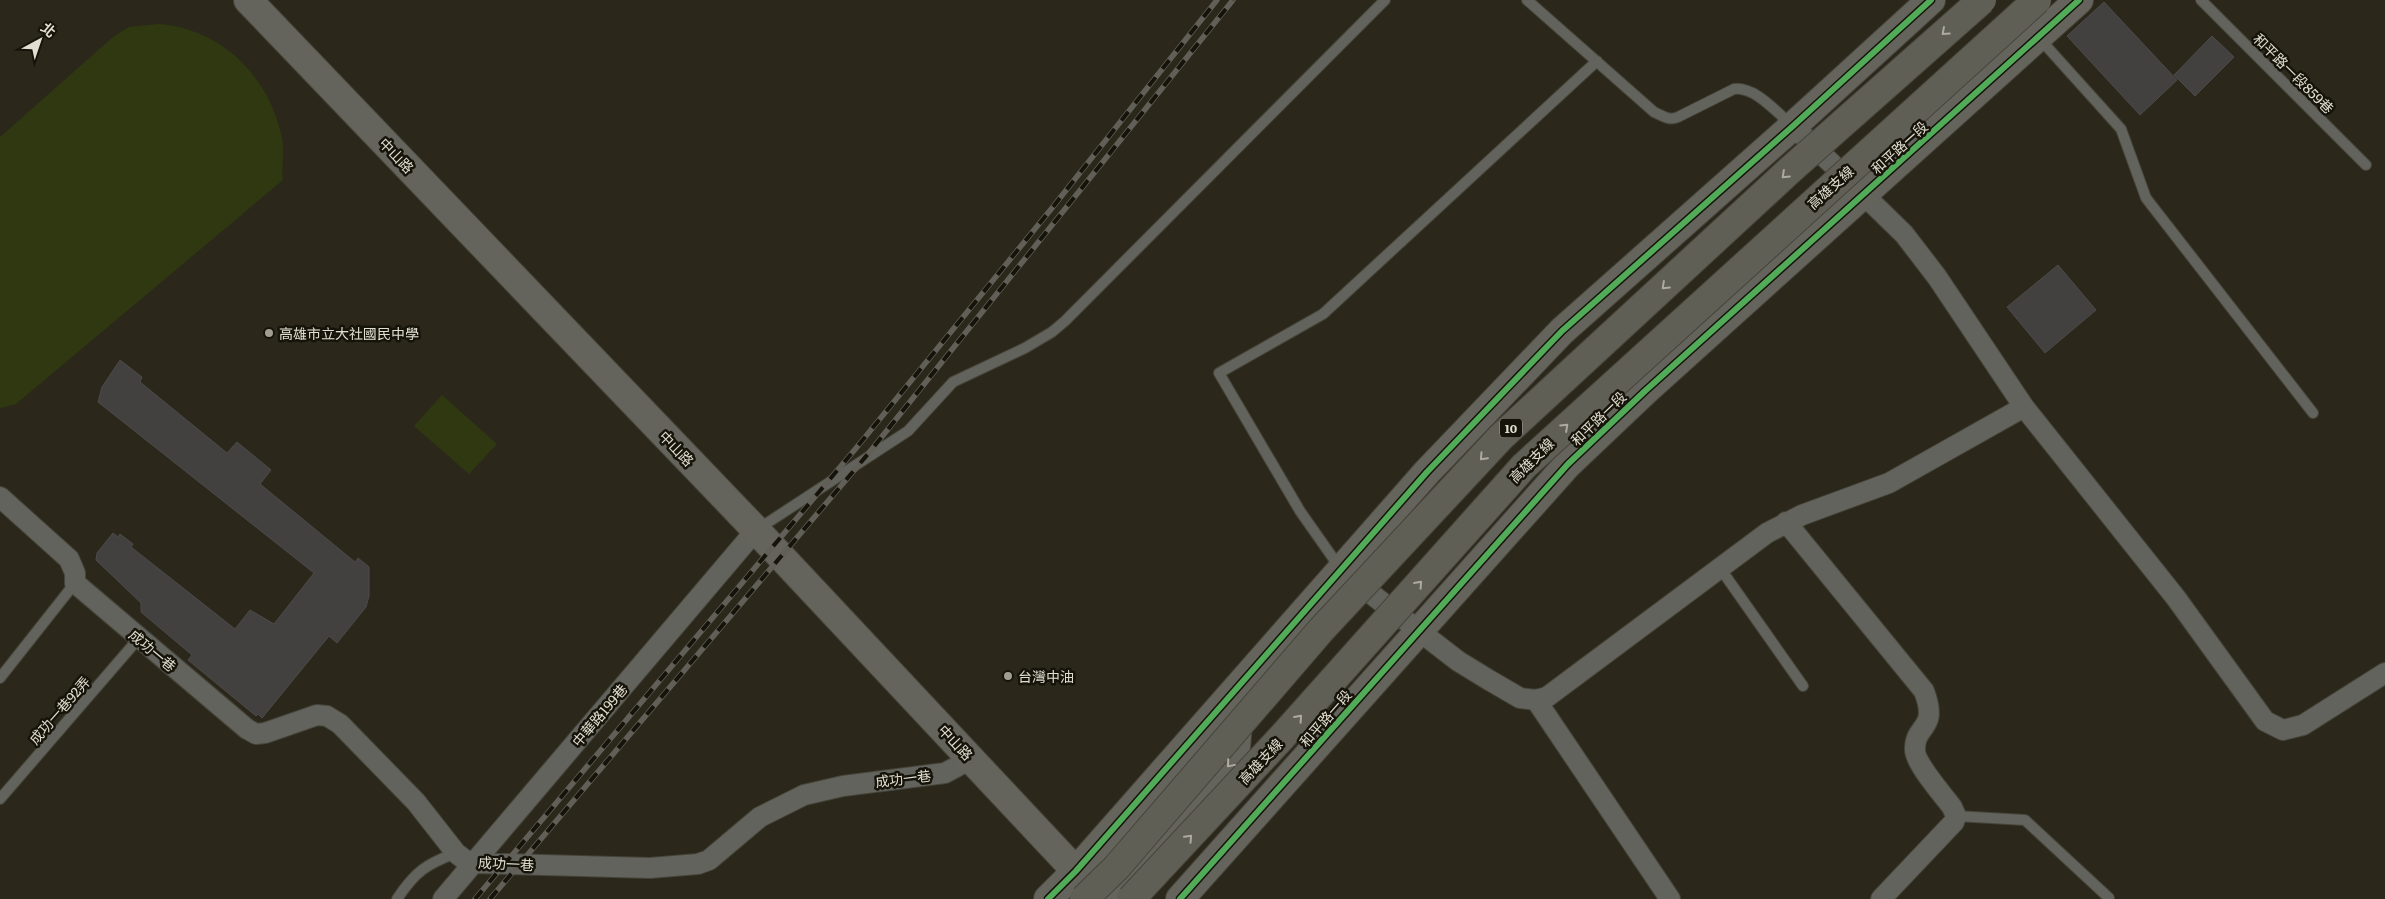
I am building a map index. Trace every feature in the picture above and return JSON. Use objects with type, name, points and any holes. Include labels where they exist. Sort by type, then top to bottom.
[{"type":"highway","name":"10","points":[[1084,899],[1116,868],[1321,630],[1501,438],[1790,170],[1982,0]]},
{"type":"highway","name":"高雄支線","points":[[1132,899],[1282,737],[1524,466],[2037,0]]},
{"type":"street","name":"中山路","points":[[248,0],[756,530],[1103,899]]},
{"type":"street","points":[[1048,899],[1076,871],[1342,571],[1427,472],[1562,331],[1932,0]]},
{"type":"street","name":"和平路一段","points":[[1180,899],[1568,464],[1644,391],[1864,196],[2079,0]]},
{"type":"street","points":[[1793,126],[1904,234],[1931,270],[2024,407],[2176,598],[2265,721],[2282,730],[2303,725],[2385,673]]},
{"type":"street","points":[[1342,571],[1458,661],[1520,698],[1536,700],[1547,698],[1767,533],[1786,522],[1889,483],[2024,407]]},
{"type":"street","points":[[0,497],[69,559],[75,573],[75,584]]},
{"type":"street","points":[[1786,522],[1924,691],[1929,704],[1930,719],[1919,735],[1914,749],[1918,760],[1956,816],[1954,822],[1882,899]]},
{"type":"street","name":"中華路199巷","points":[[443,899],[756,530]]},
{"type":"street","name":"成功一巷","points":[[75,584],[247,729],[256,734],[265,733],[317,715],[327,716],[340,724],[416,802],[456,853],[465,860],[474,862],[650,868],[698,864],[709,860],[760,817],[804,795],[843,786],[945,773],[971,759]]},
{"type":"street","points":[[1110,899],[1235,759],[1242,683]]},
{"type":"street","points":[[1536,700],[1670,899]]},
{"type":"lane","points":[[756,530],[908,430],[953,382],[1025,348],[1052,332],[1384,0]]},
{"type":"lane","points":[[1527,0],[1654,112],[1666,118],[1672,120],[1734,89],[1741,88],[1750,91],[1793,126]]},
{"type":"lane","name":"和平路一段859巷","points":[[2201,0],[2366,165]]},
{"type":"lane","points":[[2038,37],[2121,129],[2146,198],[2313,413]]},
{"type":"lane","points":[[1342,571],[1300,511],[1219,373],[1323,314],[1596,61]]},
{"type":"lane","points":[[1720,568],[1803,686]]},
{"type":"lane","points":[[0,678],[75,584]]},
{"type":"lane","name":"成功一巷92弄","points":[[0,799],[140,638]]},
{"type":"lane","points":[[1956,816],[2025,820],[2109,898]]},
{"type":"lane","points":[[397,899],[419,870],[432,862],[456,853]]},
{"type":"green space","points":[[159,24],[182,28],[203,35],[222,46],[254,76],[276,116],[282,138],[283,180],[16,404],[0,408],[0,137],[113,37],[129,27]]},
{"type":"green space","points":[[442,395],[497,444],[469,474],[414,426]]},
{"type":"building","points":[[2104,2],[2177,80],[2140,115],[2067,36]]},
{"type":"building","points":[[2212,36],[2234,57],[2195,96],[2174,75]]},
{"type":"building","points":[[2058,265],[2096,310],[2045,353],[2007,307]]},
{"type":"building","points":[[120,360],[142,377],[140,382],[227,453],[237,442],[271,470],[260,484],[355,562],[358,558],[369,567],[369,596],[366,607],[337,643],[329,636],[262,718],[258,714],[256,716],[188,660],[192,655],[141,612],[141,603],[96,560],[97,553],[113,533],[118,537],[120,534],[133,544],[131,547],[235,629],[250,610],[274,624],[314,573],[98,402],[102,387]]},
{"type":"railway","points":[[475,899],[857,447],[1052,208],[1217,0]]},
{"type":"railway","points":[[490,899],[868,454],[1233,0]]},
{"type":"cycle path","points":[[1048,899],[1076,871],[1427,472],[1562,331],[1793,126],[1931,0]]},
{"type":"cycle path","points":[[1180,899],[1568,464],[1645,391],[2079,0]]},
{"type":"place","name":"高雄市立大社國民中學","points":[[269,333]]},
{"type":"place","name":"台灣中油","points":[[1008,676]]}]
